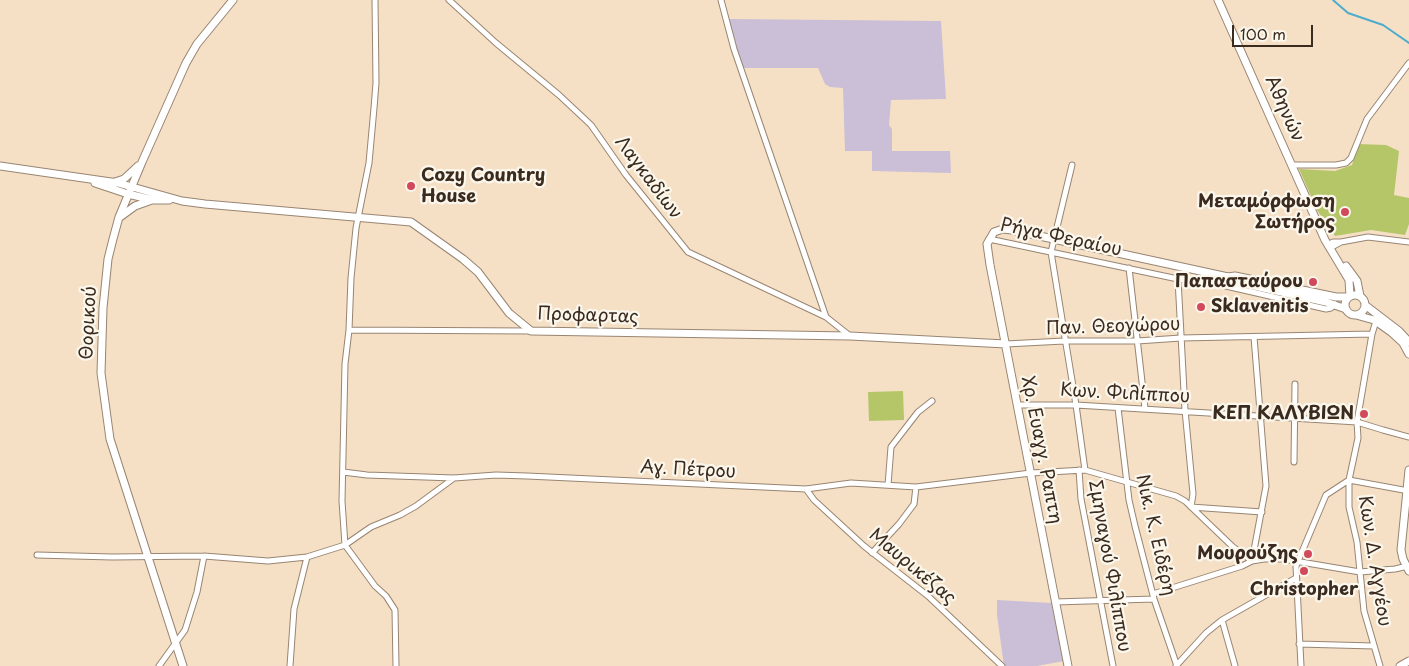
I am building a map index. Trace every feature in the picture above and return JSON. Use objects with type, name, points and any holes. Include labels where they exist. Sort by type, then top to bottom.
[{"type":"street","name":"Θορικού","points":[[184,666],[110,439],[101,372],[102,316],[108,267],[119,217],[186,62],[197,44],[233,0]]},
{"type":"street","points":[[375,0],[376,82],[374,108],[369,163],[358,217],[351,278],[349,330],[345,364],[343,472],[345,545],[395,610],[396,666]]},
{"type":"street","name":"Λαγκαδίων","points":[[450,0],[496,44],[559,95],[591,125],[626,176],[688,252],[826,318],[850,336]]},
{"type":"street","points":[[721,0],[734,49],[826,318]]},
{"type":"street","name":"Αθηνών","points":[[1218,0],[1321,231],[1356,281],[1360,296]]},
{"type":"street","points":[[1292,165],[1336,165],[1346,163],[1351,158],[1367,119],[1409,63]]},
{"type":"street","points":[[105,181],[118,182],[124,179],[142,162]]},
{"type":"street","name":"Σμηναγού Φιλίππου","points":[[1072,165],[1051,252],[1064,341],[1076,405],[1082,470],[1081,499],[1113,666]]},
{"type":"street","name":"Προφαρτας","points":[[0,166],[105,181],[153,200],[182,201]]},
{"type":"street","name":"Προφαρτας","points":[[84,179],[130,191],[182,201],[278,212],[411,222],[478,272],[509,313],[531,331],[850,336],[1006,344]]},
{"type":"street","points":[[119,217],[135,206],[153,200]]},
{"type":"street","name":"Ρήγα Φεραίου","points":[[1335,304],[1331,308],[1326,309],[1226,286],[1178,279],[989,239],[994,232],[1003,229],[1228,277],[1235,276],[1336,297],[1349,296]]},
{"type":"street","points":[[1330,245],[1368,237],[1409,242]]},
{"type":"street","name":"Χρ. Ευαγγ. Ραπτη","points":[[989,239],[990,265],[1068,666]]},
{"type":"street","name":"Αθηνών","points":[[1330,245],[1349,280],[1349,296]]},
{"type":"street","points":[[1129,268],[1145,408]]},
{"type":"street","points":[[1226,286],[1228,277]]},
{"type":"street","name":"Ρήγα Φεραίου","points":[[1228,277],[1232,281],[1335,304],[1346,309]]},
{"type":"street","points":[[1178,279],[1185,410],[1193,494],[1191,507]]},
{"type":"street","points":[[1408,352],[1398,338],[1376,321],[1351,315],[1345,305],[1349,296],[1360,296],[1363,298],[1365,305],[1399,331],[1409,342]]},
{"type":"street","points":[[1356,315],[1362,312],[1365,305]]},
{"type":"street","name":"Κων. Δ. Αγγέου","points":[[1376,321],[1372,334],[1357,422],[1358,438],[1349,480],[1349,507],[1357,542],[1364,611],[1380,666]]},
{"type":"street","points":[[349,330],[531,331]]},
{"type":"street","name":"Παν. Θεογώρου","points":[[1006,344],[1372,334]]},
{"type":"street","points":[[1252,561],[1266,486],[1254,337]]},
{"type":"street","points":[[1294,462],[1295,384]]},
{"type":"street","points":[[888,485],[891,447],[918,412],[932,401]]},
{"type":"street","name":"Κων. Φιλίππου","points":[[1018,405],[1076,405],[1185,410],[1261,417],[1357,422],[1409,437]]},
{"type":"street","name":"Νικ. Κ. Ειδέρη","points":[[1118,408],[1127,483],[1135,526],[1154,596],[1177,666]]},
{"type":"street","points":[[1082,470],[1176,496],[1191,507],[1233,547],[1252,561]]},
{"type":"street","name":"Αγ. Πέτρου","points":[[343,472],[367,475],[454,478],[527,476],[806,489],[851,483],[916,487],[1031,473],[1082,470]]},
{"type":"street","points":[[1055,602],[1100,601],[1154,596],[1252,561],[1264,559],[1283,559],[1360,572],[1408,568],[1401,550],[1407,514],[1409,470]]},
{"type":"street","points":[[37,555],[204,556],[268,561],[307,557],[345,545],[371,527],[416,506],[454,478]]},
{"type":"street","points":[[1301,666],[1296,566],[1326,495],[1349,480],[1408,491]]},
{"type":"street","points":[[872,552],[899,524],[914,504],[916,487]]},
{"type":"street","name":"Μαυρικέζας","points":[[806,489],[814,500],[872,552],[928,596],[1002,666]]},
{"type":"street","points":[[1191,507],[1262,512]]},
{"type":"street","points":[[159,666],[185,630],[191,614],[204,556]]},
{"type":"street","points":[[290,666],[294,609],[307,557]]},
{"type":"street","points":[[1177,666],[1206,633],[1222,620],[1296,578]]},
{"type":"street","points":[[1222,620],[1235,666]]},
{"type":"street","points":[[1299,644],[1374,646]]},
{"type":"street","points":[[1400,666],[1409,661]]},
{"type":"shaded area","points":[[729,19],[941,21],[946,99],[891,100],[889,125],[892,129],[892,151],[950,151],[951,173],[872,171],[872,151],[845,151],[843,88],[830,87],[825,84],[818,68],[742,68]]},
{"type":"shaded area","points":[[997,600],[1052,603],[1064,661],[1037,666],[1004,666],[997,615]]},
{"type":"green space","points":[[1358,144],[1386,145],[1399,151],[1394,195],[1409,198],[1409,224],[1405,235],[1371,230],[1335,236],[1317,210],[1299,169],[1335,171],[1352,165]]},
{"type":"green space","points":[[903,391],[904,420],[869,421],[868,392]]},
{"type":"waterway","points":[[1333,0],[1348,13],[1383,25],[1409,43]]},
{"type":"place","name":"Cozy Country House","points":[[411,186]]},
{"type":"place","name":"Μεταμόρφωση Σωτήρος","points":[[1345,212]]},
{"type":"place","name":"Παπασταύρου","points":[[1313,282]]},
{"type":"place","name":"Sklavenitis","points":[[1201,307]]},
{"type":"place","name":"ΚΕΠ ΚΑΛΥΒΙΩΝ","points":[[1364,414]]},
{"type":"place","name":"Μουρούζης","points":[[1308,554]]},
{"type":"place","name":"Christopher","points":[[1304,571]]}]
